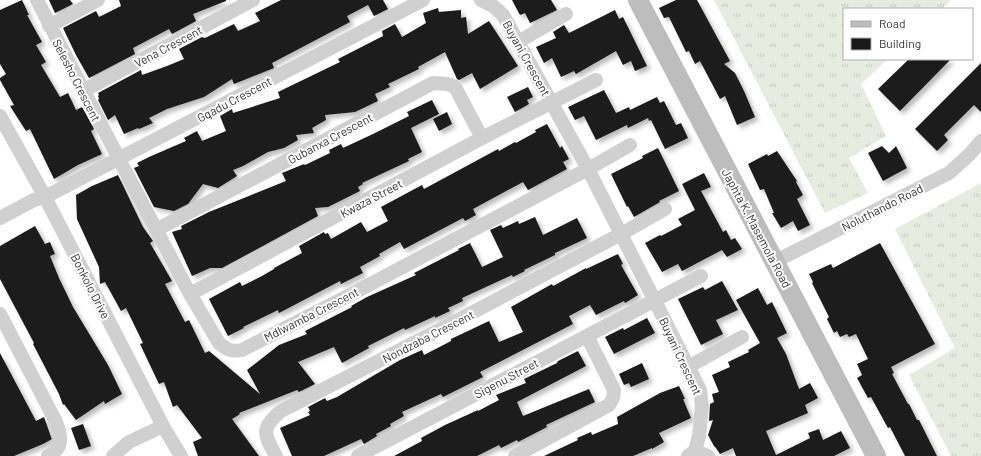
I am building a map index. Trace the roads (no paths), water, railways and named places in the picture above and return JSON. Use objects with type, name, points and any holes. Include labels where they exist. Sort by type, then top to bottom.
[{"type":"main road","name":"Japhta K. Masemola Road","points":[[638,0],[876,456]]},
{"type":"street","name":"Selesho Crescent","points":[[37,0],[49,26],[119,159]]},
{"type":"street","points":[[49,26],[98,0]]},
{"type":"street","name":"Vena Crescent","points":[[83,91],[254,0]]},
{"type":"street","name":"Gqadu Crescent","points":[[0,218],[119,159],[423,0]]},
{"type":"street","name":"Buyani Crescent","points":[[481,0],[493,6],[503,15],[588,169],[700,390],[702,407],[699,436],[692,453]]},
{"type":"street","points":[[518,42],[566,14]]},
{"type":"street","name":"Buyani Crescent","points":[[552,103],[596,80]]},
{"type":"street","name":"Gubanxa Crescent","points":[[156,230],[433,83],[448,84],[455,87],[482,138]]},
{"type":"street","name":"Kwaza Street","points":[[190,294],[482,138],[552,103]]},
{"type":"street","name":"Bonkolo Drive","points":[[0,116],[45,197],[163,426],[181,456]]},
{"type":"street","name":"Noluthando Road","points":[[774,262],[949,173],[970,154],[981,141]]},
{"type":"street","points":[[588,169],[630,145]]},
{"type":"street","name":"Mdlwamba Crescent","points":[[119,159],[190,294],[219,343],[225,349],[233,351],[242,350],[588,169]]},
{"type":"street","points":[[621,234],[665,209]]},
{"type":"street","name":"Nondzaba Crescent","points":[[276,456],[267,440],[266,429],[270,421],[281,411],[444,328],[621,234]]},
{"type":"street","points":[[655,301],[700,276]]},
{"type":"street","name":"Sigenu Street","points":[[358,456],[655,301]]},
{"type":"street","points":[[0,314],[60,432],[59,445],[54,453],[48,456]]},
{"type":"street","points":[[515,456],[609,405],[613,398],[614,390],[587,336]]},
{"type":"street","points":[[688,367],[742,337]]},
{"type":"street","points":[[114,456],[129,442],[163,426]]},
{"type":"street","points":[[692,453],[708,456]]}]
